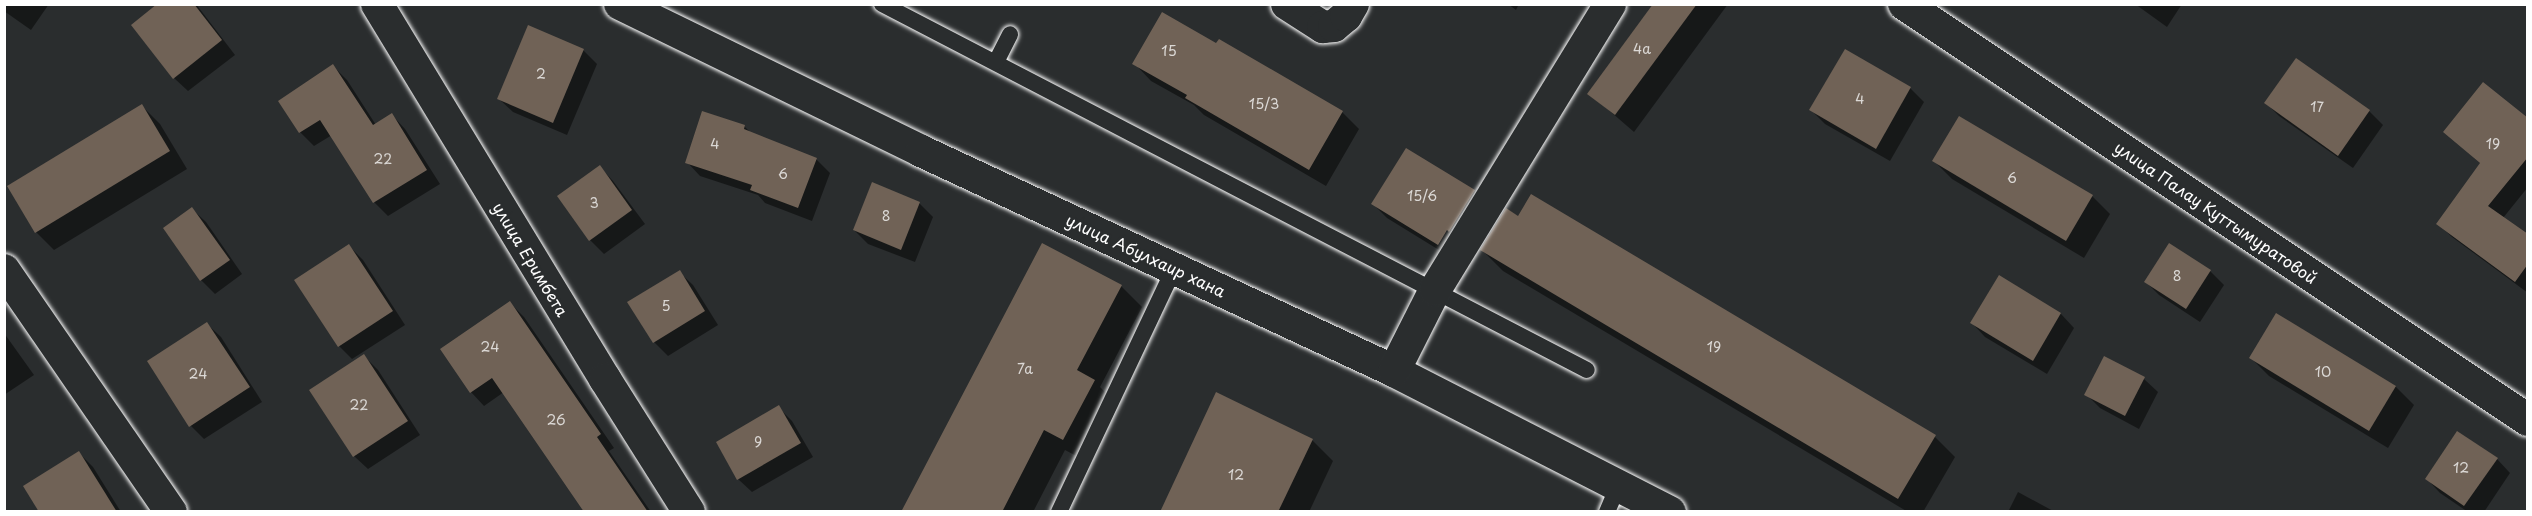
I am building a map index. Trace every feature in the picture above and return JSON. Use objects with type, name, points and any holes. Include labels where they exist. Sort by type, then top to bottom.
[{"type":"street","name":"улица Еримбета","points":[[377,4],[605,379],[690,512]]},
{"type":"street","name":"улица Абулхаир хана","points":[[620,4],[921,151],[1395,371],[1612,499],[1670,512]]},
{"type":"street","points":[[1287,4],[1323,27],[1334,26],[1353,4]]},
{"type":"street","points":[[1395,371],[1435,290],[1610,4]]},
{"type":"street","name":"улица Палау Куттымуратовой","points":[[1904,4],[2528,420]]},
{"type":"street","points":[[4,270],[171,512]]},
{"type":"lane","points":[[882,4],[1587,369]]},
{"type":"lane","points":[[996,62],[1010,34]]},
{"type":"lane","points":[[1059,512],[1174,269]]},
{"type":"building","points":[[157,4],[194,4],[222,40],[173,79],[131,25]]},
{"type":"building","points":[[1653,4],[1697,4],[1615,115],[1587,94]]},
{"type":"building","points":[[1162,12],[1216,43],[1219,39],[1343,111],[1309,170],[1185,98],[1187,95],[1132,64]]},
{"type":"building","points":[[528,25],[584,49],[553,123],[497,99]]},
{"type":"building","points":[[1845,49],[1911,87],[1876,149],[1809,110]]},
{"type":"building","points":[[2296,58],[2370,110],[2338,156],[2264,103]]},
{"type":"building","points":[[333,64],[373,125],[392,113],[427,170],[373,203],[320,120],[299,133],[278,101]]},
{"type":"building","points":[[2483,82],[2528,118],[2528,157],[2488,206],[2528,234],[2528,264],[2515,282],[2436,224],[2480,163],[2443,132]]},
{"type":"building","points":[[142,104],[170,151],[35,233],[7,186]]},
{"type":"building","points":[[702,111],[745,125],[744,129],[817,158],[798,208],[750,190],[752,185],[685,163]]},
{"type":"building","points":[[1959,116],[2093,195],[2066,241],[1932,161]]},
{"type":"building","points":[[1406,148],[1475,190],[1449,232],[1447,230],[1438,245],[1371,204]]},
{"type":"building","points":[[600,165],[632,210],[589,241],[557,196]]},
{"type":"building","points":[[872,182],[920,202],[901,250],[853,230]]},
{"type":"building","points":[[1531,194],[1936,435],[1898,499],[1480,250],[1506,208],[1518,216]]},
{"type":"building","points":[[192,207],[230,260],[200,281],[163,228]]},
{"type":"building","points":[[1042,243],[1122,285],[1077,370],[1095,380],[1063,440],[1044,430],[1002,512],[901,512]]},
{"type":"building","points":[[2169,243],[2211,270],[2186,309],[2144,282]]},
{"type":"building","points":[[349,244],[393,311],[338,347],[294,280]]},
{"type":"building","points":[[680,270],[705,311],[653,343],[627,302]]},
{"type":"building","points":[[1999,275],[2061,313],[2033,361],[1970,323]]},
{"type":"building","points":[[510,301],[601,434],[597,437],[648,512],[584,512],[492,378],[470,393],[440,349]]},
{"type":"building","points":[[2276,313],[2396,386],[2369,431],[2249,358]]},
{"type":"building","points":[[207,322],[250,387],[189,427],[147,361]]},
{"type":"building","points":[[364,354],[408,421],[353,457],[309,390]]},
{"type":"building","points":[[2104,356],[2145,377],[2125,416],[2084,395]]},
{"type":"building","points":[[1216,392],[1313,439],[1278,512],[1160,512]]},
{"type":"building","points":[[779,405],[801,443],[737,480],[716,442]]},
{"type":"building","points":[[2457,431],[2498,458],[2464,506],[2425,479]]},
{"type":"building","points":[[79,451],[117,512],[39,512],[23,486]]}]
